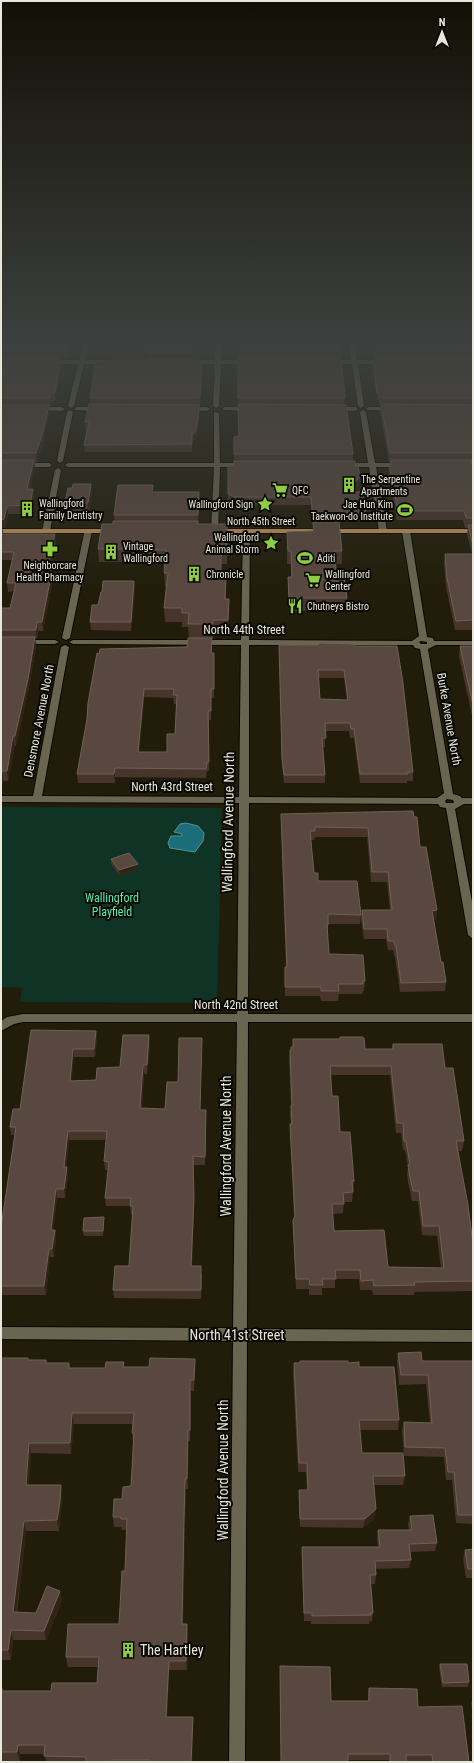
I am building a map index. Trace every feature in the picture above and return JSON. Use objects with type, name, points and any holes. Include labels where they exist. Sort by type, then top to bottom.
[{"type":"main road","points":[[1,531],[120,531]]},
{"type":"main road","name":"North 45th Street","points":[[204,531],[473,531]]},
{"type":"street","points":[[60,461],[69,426]]},
{"type":"street","points":[[215,531],[218,465],[217,426]]},
{"type":"street","points":[[367,426],[371,465],[383,531]]},
{"type":"street","points":[[1,465],[49,465],[53,462],[60,461],[68,465],[250,465]]},
{"type":"street","points":[[49,465],[52,469],[58,470],[64,469],[68,465]]},
{"type":"street","points":[[336,465],[412,465]]},
{"type":"street","points":[[46,531],[58,470]]},
{"type":"street","points":[[55,642],[57,646],[65,647],[72,644],[70,640],[88,531]]},
{"type":"street","name":"Wallingford Avenue North","points":[[237,1762],[246,531]]},
{"type":"street","name":"Burke Avenue North","points":[[406,531],[426,643],[449,796]]},
{"type":"street","points":[[1,642],[55,642],[58,639],[70,640]]},
{"type":"street","name":"North 44th Street","points":[[70,640],[415,643],[417,639],[426,643]]},
{"type":"street","points":[[426,643],[473,643]]},
{"type":"street","name":"Densmore Avenue North","points":[[37,799],[65,647]]},
{"type":"street","points":[[459,801],[457,806],[450,807],[443,805],[440,801],[442,797],[449,796],[457,798],[459,801],[473,801]]},
{"type":"street","name":"North 43rd Street","points":[[1,799],[440,801]]},
{"type":"street","points":[[450,807],[473,935]]},
{"type":"street","name":"North 42nd Street","points":[[1,1027],[11,1020],[23,1018],[473,1018]]},
{"type":"street","name":"North 41st Street","points":[[1,1333],[473,1336]]},
{"type":"green space","points":[[62,513],[89,513],[88,520],[60,520]]},
{"type":"green space","name":"Wallingford Playfield","points":[[1,807],[222,808],[217,1003],[20,1002],[22,988],[1,987]]},
{"type":"water","points":[[186,823],[198,826],[204,833],[203,841],[195,852],[170,848],[168,843],[171,836],[182,836],[182,834],[174,832],[180,824]]},
{"type":"building","points":[[1,426],[44,426],[36,453],[1,453]]},
{"type":"building","points":[[88,426],[196,426],[196,431],[192,435],[192,444],[84,445]]},
{"type":"building","points":[[239,426],[349,426],[353,454],[234,454],[234,437],[239,436]]},
{"type":"building","points":[[385,426],[473,426],[473,453],[390,453]]},
{"type":"building","points":[[1,460],[34,460],[27,489],[33,489],[30,505],[7,506],[4,519],[1,520]]},
{"type":"building","points":[[391,460],[471,460],[473,467],[473,518],[466,518],[464,511],[398,511],[389,465],[391,465]]},
{"type":"building","points":[[234,461],[355,461],[355,466],[358,466],[360,477],[345,492],[363,492],[366,513],[338,513],[338,520],[313,520],[311,497],[235,497],[228,494],[228,466],[234,466]]},
{"type":"building","points":[[73,484],[91,484],[88,503],[65,503],[68,488],[72,488]]},
{"type":"building","points":[[118,485],[153,485],[152,492],[199,492],[198,515],[114,515]]},
{"type":"building","points":[[113,521],[198,521],[198,524],[227,524],[227,550],[221,550],[221,575],[226,575],[225,599],[229,599],[228,620],[213,620],[213,624],[188,624],[189,613],[182,613],[182,608],[164,608],[168,573],[164,573],[166,550],[98,549],[102,524],[113,524]]},
{"type":"building","name":"Wallingford Center","points":[[313,522],[339,522],[342,551],[334,551],[337,577],[344,577],[347,598],[289,598],[288,577],[292,577],[291,551],[288,551],[287,532],[314,531]]},
{"type":"building","points":[[468,525],[473,525],[473,546]]},
{"type":"building","points":[[1,534],[55,534],[47,571],[52,571],[42,622],[37,622],[36,630],[1,630],[1,608],[10,608],[16,583],[7,583],[14,552],[1,552]]},
{"type":"building","points":[[445,554],[473,554],[473,620],[456,621],[447,578]]},
{"type":"building","points":[[103,581],[134,581],[131,622],[90,622],[92,605],[98,605],[102,592]]},
{"type":"building","points":[[1,637],[35,637],[28,679],[15,736],[13,736],[7,771],[2,771],[1,775]]},
{"type":"building","points":[[188,638],[212,638],[211,653],[214,653],[214,689],[211,689],[211,711],[208,711],[209,762],[207,762],[206,769],[115,768],[114,774],[77,774],[97,653],[99,654],[100,649],[187,647]],"holes":[[[144,689],[174,689],[173,695],[177,695],[175,734],[167,734],[167,752],[138,752]]]},
{"type":"building","points":[[319,643],[354,644],[354,646],[397,646],[403,683],[413,772],[408,772],[408,774],[360,774],[354,729],[351,729],[350,723],[325,723],[326,738],[322,738],[325,775],[284,775],[282,758],[279,645],[318,645]],"holes":[[[318,670],[344,670],[348,700],[320,699]]]},
{"type":"building","points":[[460,646],[473,646],[473,705]]},
{"type":"building","points":[[413,811],[414,817],[417,817],[420,847],[426,847],[437,910],[432,911],[446,982],[401,983],[396,946],[394,941],[388,941],[387,929],[364,929],[362,910],[392,910],[388,872],[372,872],[368,828],[315,827],[315,831],[310,831],[314,873],[318,873],[318,881],[357,881],[361,915],[328,914],[327,925],[329,954],[363,955],[365,981],[363,981],[363,984],[338,984],[339,991],[321,991],[321,987],[285,987],[285,967],[287,967],[281,814]]},
{"type":"building","points":[[129,853],[138,864],[119,870],[111,859]]},
{"type":"building","points":[[31,1030],[96,1031],[94,1049],[73,1049],[70,1081],[96,1080],[97,1068],[120,1067],[123,1035],[149,1035],[147,1065],[143,1065],[140,1108],[165,1109],[167,1082],[178,1082],[179,1038],[202,1038],[200,1110],[206,1110],[205,1157],[193,1156],[194,1198],[191,1266],[201,1266],[201,1290],[113,1290],[115,1266],[129,1266],[133,1206],[130,1206],[131,1198],[105,1198],[109,1162],[104,1161],[107,1131],[68,1131],[64,1167],[67,1167],[64,1189],[56,1189],[51,1230],[55,1230],[52,1249],[49,1249],[44,1286],[1,1286],[1,1227],[16,1127],[10,1127],[13,1109],[20,1109]]},
{"type":"building","points":[[340,1037],[362,1037],[364,1038],[365,1049],[393,1049],[393,1044],[442,1044],[445,1068],[453,1068],[464,1141],[456,1141],[468,1205],[473,1244],[473,1281],[414,1282],[415,1285],[374,1286],[373,1280],[361,1281],[360,1270],[335,1270],[336,1279],[322,1279],[323,1285],[310,1285],[309,1279],[296,1279],[293,1220],[295,1216],[290,1124],[292,1124],[292,1105],[290,1050],[291,1047],[293,1047],[293,1039],[340,1039]],"holes":[[[330,1066],[391,1066],[397,1123],[403,1123],[404,1141],[406,1141],[410,1164],[408,1165],[413,1191],[419,1191],[423,1226],[439,1226],[444,1268],[388,1267],[384,1230],[334,1231],[332,1204],[344,1204],[343,1193],[353,1192],[352,1181],[354,1181],[350,1132],[340,1132],[338,1096],[332,1096]]]},
{"type":"building","points":[[104,1217],[103,1231],[83,1231],[84,1218]]},
{"type":"building","points":[[421,1352],[422,1361],[473,1361],[473,1515],[458,1515],[454,1472],[448,1472],[445,1448],[405,1447],[404,1422],[432,1423],[428,1375],[401,1375],[398,1353]]},
{"type":"building","points":[[1,1358],[28,1358],[28,1360],[46,1360],[46,1363],[69,1363],[69,1368],[105,1368],[106,1362],[124,1362],[123,1367],[149,1367],[150,1358],[195,1359],[194,1380],[190,1380],[190,1430],[188,1430],[187,1479],[185,1479],[182,1624],[187,1624],[186,1661],[169,1661],[166,1717],[193,1717],[191,1762],[112,1760],[112,1762],[86,1762],[86,1757],[44,1756],[45,1745],[18,1745],[17,1752],[1,1752],[1,1688],[2,1691],[51,1691],[52,1683],[97,1683],[99,1657],[66,1657],[68,1624],[119,1624],[122,1571],[125,1571],[127,1519],[113,1517],[114,1499],[122,1499],[123,1487],[131,1486],[134,1413],[72,1413],[70,1443],[29,1443],[26,1485],[61,1485],[60,1501],[57,1520],[24,1521],[13,1612],[36,1613],[47,1586],[60,1591],[44,1631],[11,1630],[8,1650],[1,1650]]},
{"type":"building","points":[[300,1361],[348,1361],[348,1363],[359,1362],[359,1367],[394,1367],[399,1420],[359,1420],[362,1453],[403,1453],[405,1476],[373,1476],[376,1509],[365,1519],[300,1519],[299,1490],[308,1490],[307,1463],[299,1463],[294,1363],[300,1363]]},
{"type":"building","points":[[433,1515],[437,1543],[409,1544],[411,1560],[375,1561],[376,1575],[370,1575],[373,1613],[370,1613],[371,1615],[312,1616],[312,1613],[304,1613],[302,1547],[380,1547],[378,1530],[412,1530],[410,1516]]},
{"type":"building","points":[[473,1549],[473,1569],[468,1569],[465,1550]]},
{"type":"building","points":[[440,1664],[467,1664],[469,1682],[443,1683]]},
{"type":"building","points":[[280,1666],[330,1667],[331,1701],[369,1701],[369,1688],[417,1689],[418,1707],[462,1706],[469,1762],[433,1762],[432,1755],[406,1755],[406,1762],[390,1762],[390,1754],[348,1754],[348,1762],[281,1762]]},
{"type":"place","name":"The Serpentine Apartments","points":[[349,485]]},
{"type":"place","name":"QFC","points":[[280,490]]},
{"type":"place","name":"Wallingford Sign","points":[[265,504]]},
{"type":"place","name":"Wallingford Family Dentistry","points":[[27,509]]},
{"type":"place","name":"Jae Hun Kim Taekwon-do Institute","points":[[405,510]]},
{"type":"place","name":"Wallingford Animal Storm","points":[[271,543]]},
{"type":"place","name":"Neighborcare Health Pharmacy","points":[[50,549]]},
{"type":"place","name":"Vintage Wallingford","points":[[111,552]]},
{"type":"place","name":"Aditi","points":[[305,558]]},
{"type":"place","name":"Chronicle","points":[[194,574]]},
{"type":"place","name":"Wallingford Center","points":[[313,580]]},
{"type":"place","name":"Chutneys Bistro","points":[[295,606]]},
{"type":"place","name":"The Hartley","points":[[128,1650]]}]
